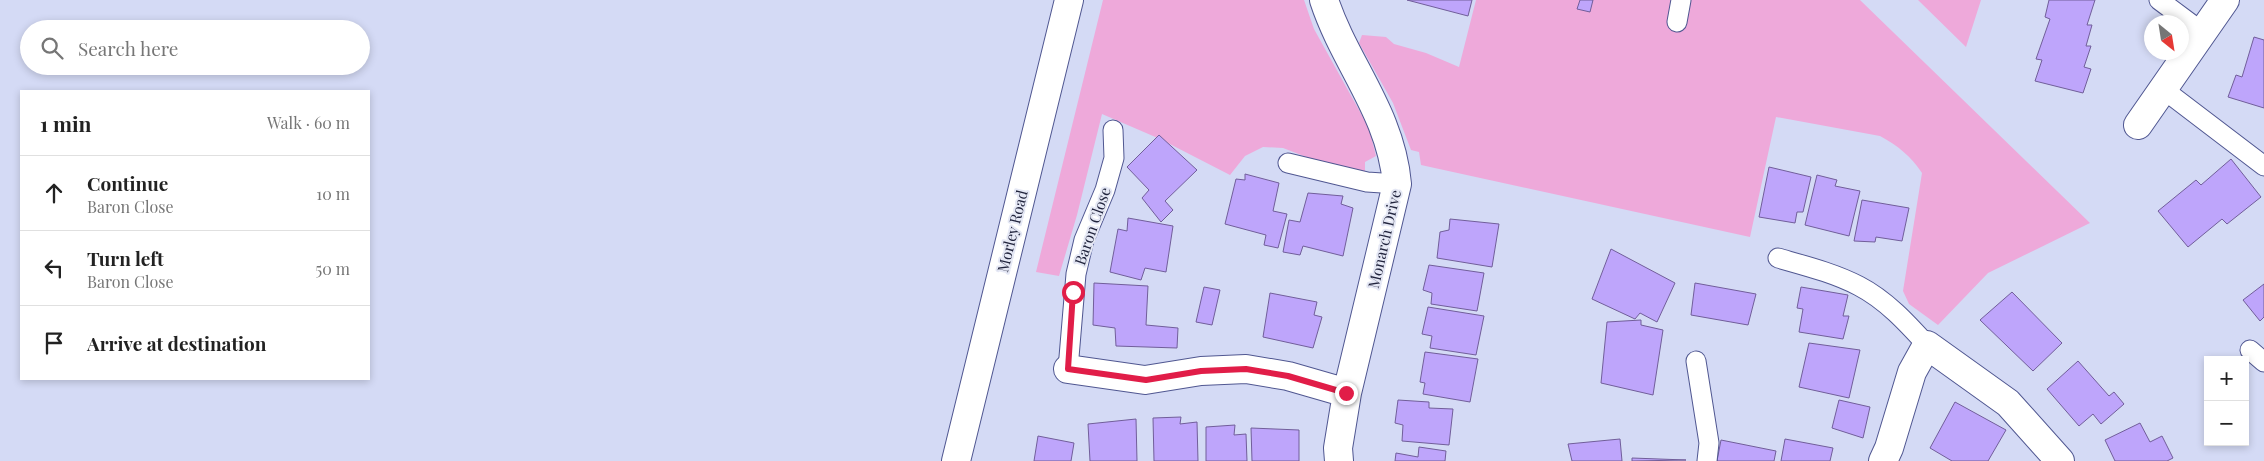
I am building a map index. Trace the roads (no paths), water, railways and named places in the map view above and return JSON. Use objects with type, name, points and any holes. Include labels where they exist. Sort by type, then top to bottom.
[{"type":"street","name":"Morley Road","points":[[956,461],[1069,0]]},
{"type":"street","name":"Monarch Drive","points":[[1324,0],[1332,23],[1380,117],[1395,158],[1397,184],[1346,393],[1338,448],[1339,461]]},
{"type":"street","points":[[2138,125],[2224,0]]},
{"type":"street","points":[[1883,461],[1889,448],[1912,372],[1927,345],[2008,402],[2060,461]]},
{"type":"street","name":"Baron Close","points":[[1068,369],[1146,380],[1201,371],[1246,369],[1288,376],[1346,393]]},
{"type":"lane","points":[[1677,22],[1681,0]]},
{"type":"lane","points":[[2159,0],[2202,32]]},
{"type":"lane","points":[[2163,88],[2264,166]]},
{"type":"lane","name":"Baron Close","points":[[1068,369],[1076,274],[1084,240],[1105,190],[1114,158],[1113,130]]},
{"type":"lane","points":[[1288,163],[1367,182],[1397,184]]},
{"type":"lane","points":[[1778,258],[1825,272],[1860,287],[1889,307],[1927,345]]},
{"type":"lane","points":[[1696,361],[1709,442],[1707,461]]}]
